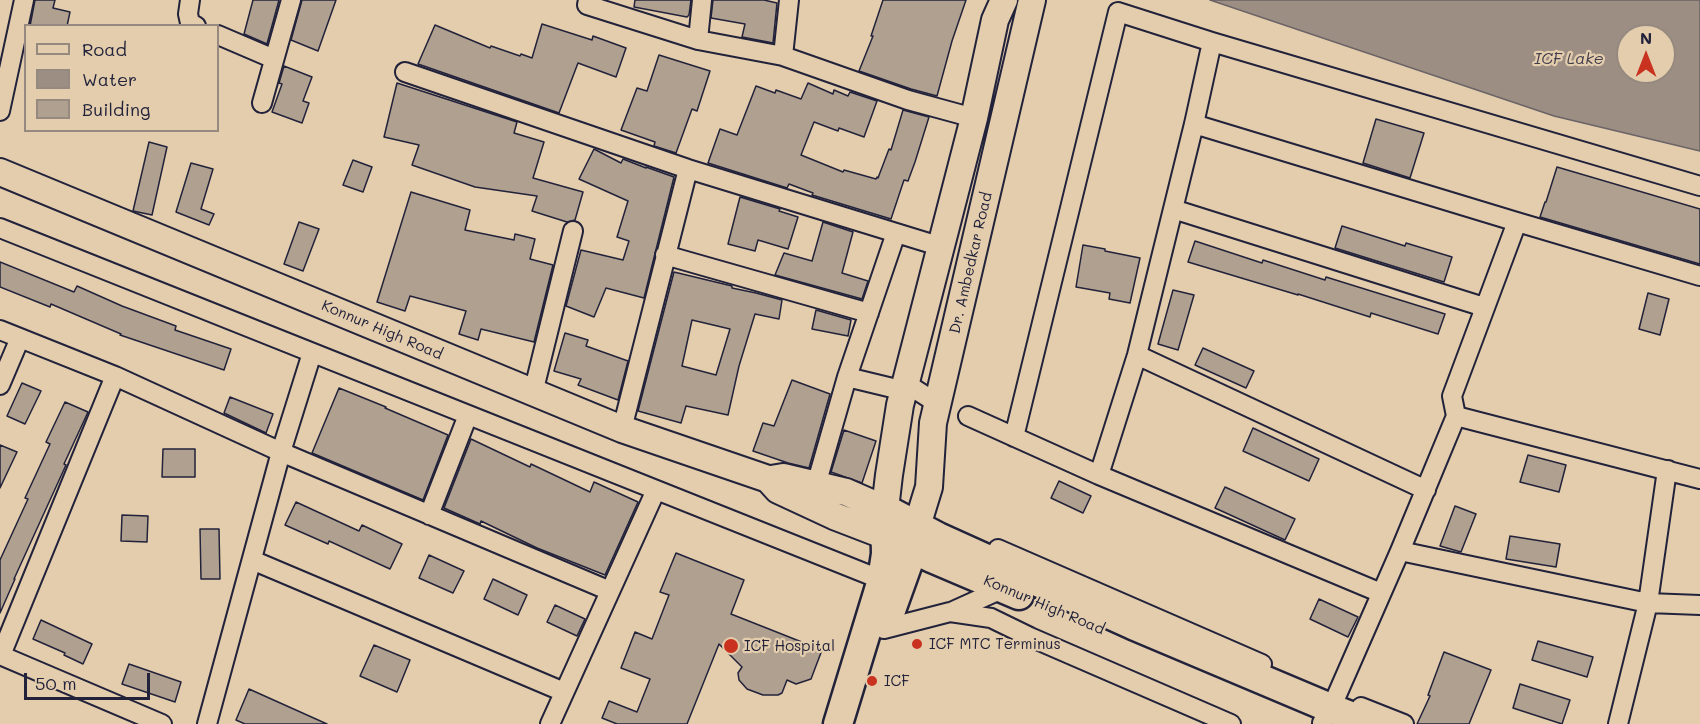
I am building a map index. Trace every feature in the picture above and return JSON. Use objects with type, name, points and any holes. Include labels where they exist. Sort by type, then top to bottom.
[{"type":"main road","name":"Dr. Ambedkar Road","points":[[886,522],[889,475],[900,405],[974,118],[995,20],[1004,0]]},
{"type":"main road","name":"Dr. Ambedkar Road","points":[[924,533],[933,423],[1032,0]]},
{"type":"main road","name":"Konnur High Road","points":[[0,172],[622,429],[768,479],[783,477],[846,492],[886,522]]},
{"type":"main road","name":"Konnur High Road","points":[[768,479],[778,490],[834,516],[886,522]]},
{"type":"main road","points":[[838,724],[882,580],[886,554],[886,522],[938,537],[1328,713],[1371,724]]},
{"type":"main road","name":"Konnur High Road","points":[[924,533],[1004,588],[1328,713]]},
{"type":"main road","points":[[859,724],[884,629],[924,533]]},
{"type":"street","points":[[0,111],[24,0]]},
{"type":"street","points":[[190,0],[188,14],[192,24]]},
{"type":"street","points":[[262,103],[291,0]]},
{"type":"street","points":[[698,40],[702,0]]},
{"type":"street","points":[[783,56],[789,0]]},
{"type":"street","points":[[582,2],[698,40],[783,56],[908,100],[974,118]]},
{"type":"street","points":[[1014,437],[1118,12],[1212,42],[1700,186]]},
{"type":"street","points":[[219,35],[274,59]]},
{"type":"street","points":[[1099,475],[1137,355],[1212,42]]},
{"type":"street","points":[[405,72],[688,169],[942,247]]},
{"type":"street","points":[[1194,124],[1700,276]]},
{"type":"street","points":[[622,429],[688,169]]},
{"type":"street","points":[[1173,209],[1484,307]]},
{"type":"street","points":[[1404,724],[1328,713],[1400,551],[1456,416],[1452,396],[1517,222]]},
{"type":"street","points":[[0,228],[882,580]]},
{"type":"street","points":[[533,393],[573,231]]},
{"type":"street","points":[[816,485],[847,377],[896,233]]},
{"type":"street","points":[[665,255],[869,313]]},
{"type":"street","points":[[0,330],[115,376],[281,452],[610,591]]},
{"type":"street","points":[[0,385],[20,338]]},
{"type":"street","points":[[207,724],[281,452],[312,353]]},
{"type":"street","points":[[1137,355],[1426,490]]},
{"type":"street","points":[[115,376],[0,655],[162,724]]},
{"type":"street","points":[[847,377],[906,387],[938,404]]},
{"type":"street","points":[[429,515],[468,415]]},
{"type":"street","points":[[968,416],[1099,475],[1381,593]]},
{"type":"street","points":[[1456,416],[1700,479]]},
{"type":"street","points":[[1618,724],[1648,603],[1667,470]]},
{"type":"street","points":[[550,724],[656,490]]},
{"type":"street","points":[[1400,551],[1648,603],[1700,605]]},
{"type":"street","points":[[252,560],[564,692]]},
{"type":"street","points":[[884,629],[950,612],[1004,588]]},
{"type":"street","points":[[950,612],[991,618],[1231,724]]},
{"type":"water","name":"ICF Lake","points":[[1210,0],[1700,0],[1700,151],[1554,116]]},
{"type":"building","points":[[35,0],[55,0],[53,8],[70,12],[67,24],[30,24]]},
{"type":"building","points":[[253,0],[279,0],[267,44],[244,34]]},
{"type":"building","points":[[302,0],[336,0],[318,51],[291,40]]},
{"type":"building","points":[[635,0],[691,0],[689,15],[687,17],[634,7]]},
{"type":"building","points":[[713,0],[764,0],[777,3],[773,43],[742,37],[745,24],[711,18]]},
{"type":"building","points":[[883,0],[966,0],[937,96],[859,71],[873,36],[871,36]]},
{"type":"building","points":[[542,24],[592,40],[593,36],[626,48],[616,77],[578,63],[559,113],[418,64],[435,25],[490,48],[491,46],[532,58]]},
{"type":"building","points":[[659,55],[710,71],[697,111],[692,109],[676,153],[654,146],[655,142],[621,130],[637,88],[647,91]]},
{"type":"building","points":[[284,66],[312,77],[303,101],[309,103],[302,123],[272,112],[282,84],[279,83]]},
{"type":"building","points":[[397,83],[517,122],[514,133],[544,142],[533,178],[583,192],[575,220],[567,222],[532,211],[537,196],[475,187],[412,165],[419,145],[384,137]]},
{"type":"building","points":[[808,83],[833,94],[834,90],[848,96],[850,92],[877,101],[864,137],[814,122],[801,155],[843,172],[844,170],[878,178],[889,149],[891,150],[903,110],[929,117],[908,181],[904,180],[891,219],[812,195],[813,193],[789,184],[787,188],[708,163],[720,129],[737,135],[756,86],[801,99]]},
{"type":"building","points":[[1376,119],[1424,133],[1410,178],[1363,163]]},
{"type":"building","points":[[149,142],[167,147],[152,215],[133,211]]},
{"type":"building","points":[[594,149],[621,163],[623,159],[674,177],[644,298],[606,288],[594,317],[566,306],[581,250],[623,260],[629,241],[617,237],[628,201],[579,179]]},
{"type":"building","points":[[353,160],[372,167],[363,192],[343,185]]},
{"type":"building","points":[[191,163],[213,169],[201,209],[214,214],[209,225],[176,212]]},
{"type":"building","points":[[1557,167],[1700,209],[1700,264],[1540,217]]},
{"type":"building","points":[[411,192],[470,210],[465,230],[514,240],[515,234],[535,239],[530,259],[553,265],[534,342],[481,329],[478,340],[459,334],[466,311],[410,296],[405,311],[377,302]]},
{"type":"building","points":[[740,197],[798,217],[788,249],[758,240],[755,251],[728,244]]},
{"type":"building","points":[[299,222],[319,229],[303,271],[284,264]]},
{"type":"building","points":[[823,222],[853,232],[842,273],[868,281],[862,299],[775,275],[784,253],[812,261]]},
{"type":"building","points":[[1342,226],[1405,246],[1406,243],[1452,257],[1444,282],[1335,248]]},
{"type":"building","points":[[1195,241],[1262,263],[1263,260],[1325,280],[1326,277],[1445,314],[1438,334],[1371,313],[1370,317],[1188,262]]},
{"type":"building","points":[[1083,245],[1140,258],[1130,303],[1109,299],[1110,293],[1076,287]]},
{"type":"building","points":[[0,262],[74,292],[77,286],[176,326],[175,330],[231,349],[224,370],[120,335],[51,304],[50,307],[0,287]]},
{"type":"building","points":[[674,272],[782,300],[779,319],[755,314],[739,366],[728,415],[686,406],[681,423],[638,411]],"holes":[[[692,320],[730,329],[716,375],[682,366]]]},
{"type":"building","points":[[1173,290],[1194,295],[1178,350],[1158,344]]},
{"type":"building","points":[[1648,293],[1669,299],[1660,335],[1639,329]]},
{"type":"building","points":[[816,310],[851,320],[848,336],[812,329]]},
{"type":"building","points":[[565,333],[588,340],[586,346],[628,361],[618,400],[578,385],[581,379],[554,371]]},
{"type":"building","points":[[1203,348],[1254,371],[1246,388],[1195,365]]},
{"type":"building","points":[[792,380],[830,394],[809,468],[753,451],[763,423],[774,426]]},
{"type":"building","points":[[22,383],[41,391],[25,424],[7,416]]},
{"type":"building","points":[[339,388],[448,435],[423,500],[312,453]]},
{"type":"building","points":[[230,397],[273,414],[266,433],[224,413]]},
{"type":"building","points":[[65,402],[88,412],[0,613],[0,560],[28,499],[25,498],[50,444],[46,442]]},
{"type":"building","points":[[1253,428],[1319,459],[1309,481],[1243,451]]},
{"type":"building","points":[[844,430],[876,441],[862,483],[831,472]]},
{"type":"building","points":[[471,439],[590,492],[594,482],[638,502],[605,575],[537,548],[481,521],[480,524],[444,508]]},
{"type":"building","points":[[0,445],[17,452],[0,488]]},
{"type":"building","points":[[163,449],[195,449],[195,477],[162,477]]},
{"type":"building","points":[[1528,455],[1566,465],[1559,492],[1520,482]]},
{"type":"building","points":[[1059,481],[1091,496],[1083,513],[1051,498]]},
{"type":"building","points":[[1225,487],[1295,519],[1285,540],[1215,508]]},
{"type":"building","points":[[296,502],[359,531],[362,525],[402,544],[390,569],[329,541],[328,544],[285,525]]},
{"type":"building","points":[[1455,506],[1476,514],[1461,552],[1440,546]]},
{"type":"building","points":[[122,515],[148,516],[147,542],[121,541]]},
{"type":"building","points":[[200,529],[219,529],[220,579],[201,579]]},
{"type":"building","points":[[1510,536],[1560,544],[1556,567],[1506,559]]},
{"type":"building","points":[[676,553],[744,580],[731,614],[822,650],[811,679],[796,684],[787,680],[782,693],[778,695],[763,695],[747,689],[739,680],[738,673],[742,667],[719,644],[687,724],[617,724],[602,718],[609,701],[637,712],[650,679],[621,668],[635,632],[652,639],[669,595],[660,592]]},
{"type":"building","points":[[429,555],[464,571],[453,593],[419,578]]},
{"type":"building","points":[[493,579],[527,595],[518,615],[484,599]]},
{"type":"building","points":[[1319,599],[1358,617],[1348,637],[1310,619]]},
{"type":"building","points":[[555,605],[585,619],[577,636],[547,622]]},
{"type":"building","points":[[41,620],[92,644],[83,664],[33,639]]},
{"type":"building","points":[[1538,641],[1593,657],[1587,677],[1532,660]]},
{"type":"building","points":[[374,645],[410,660],[397,692],[360,676]]},
{"type":"building","points":[[1444,652],[1491,670],[1469,724],[1417,724],[1430,696],[1428,695]]},
{"type":"building","points":[[129,664],[181,682],[175,702],[122,684]]},
{"type":"building","points":[[1520,684],[1570,700],[1562,724],[1513,708]]},
{"type":"building","points":[[249,689],[327,724],[245,724],[236,720]]},
{"type":"place","name":"ICF MTC Terminus","points":[[917,644]]},
{"type":"place","name":"ICF Hospital","points":[[731,646]]},
{"type":"place","name":"ICF","points":[[872,681]]}]
